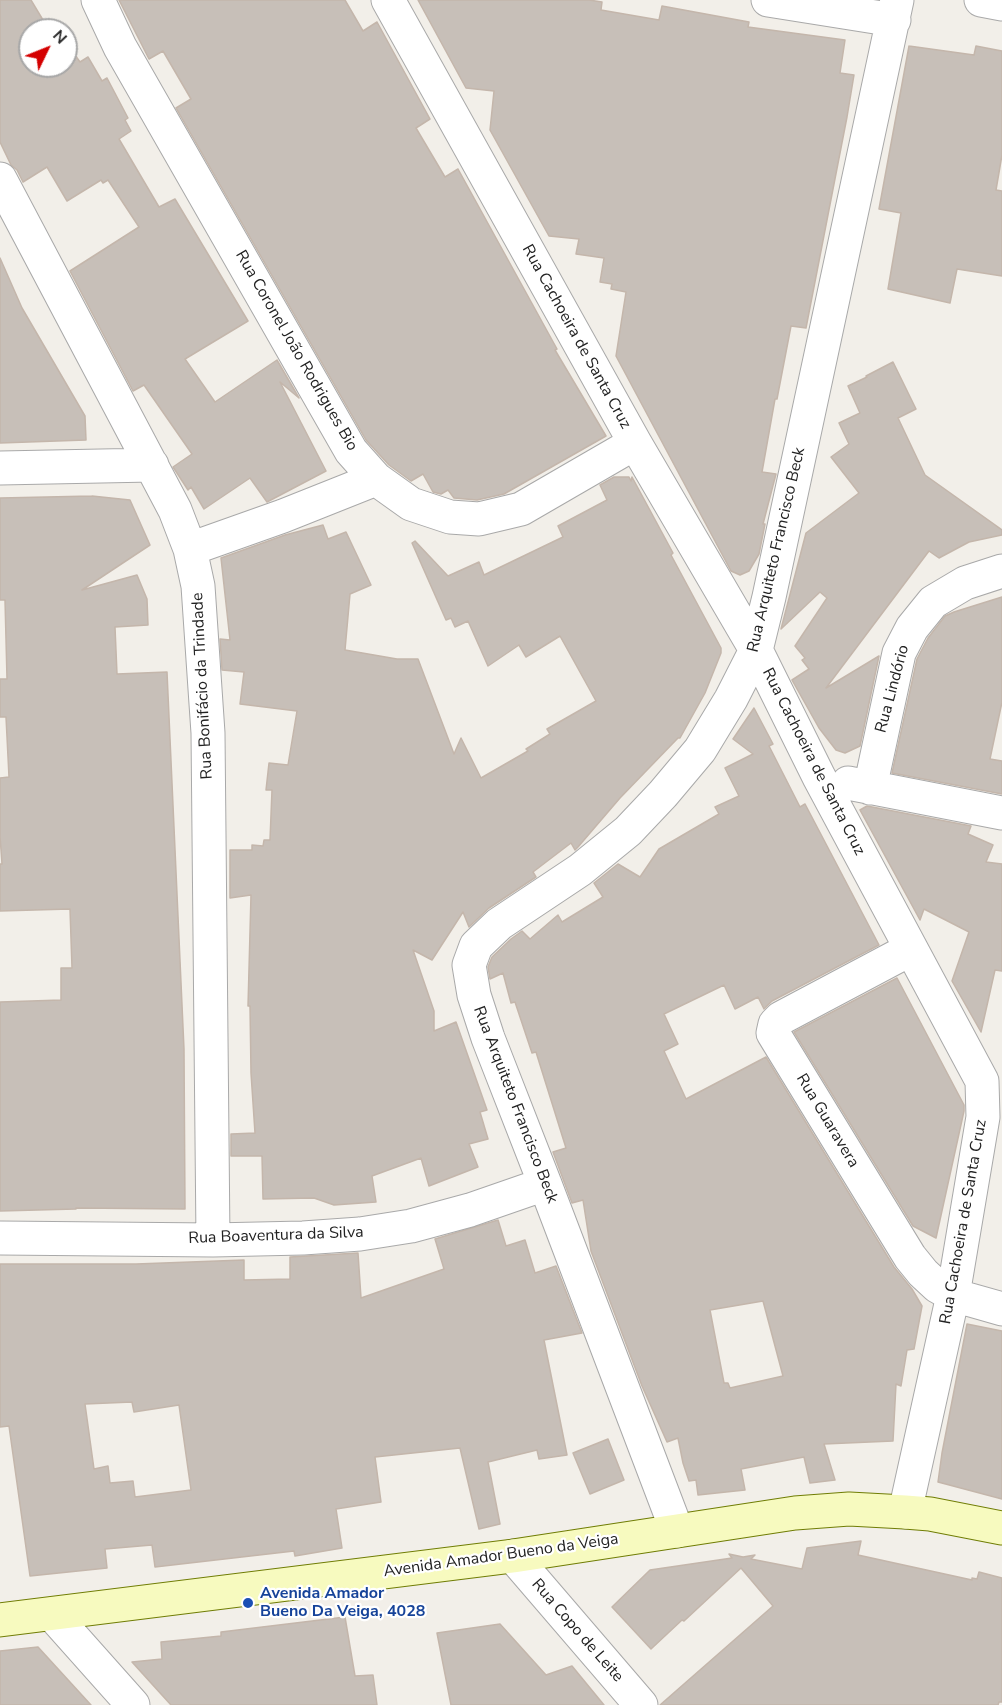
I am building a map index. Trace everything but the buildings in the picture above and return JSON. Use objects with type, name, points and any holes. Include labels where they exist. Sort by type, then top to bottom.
[{"type":"main road","name":"Avenida Amador Bueno da Veiga","points":[[0,1620],[513,1556],[795,1513],[849,1509],[905,1512],[930,1514],[1002,1528]]},
{"type":"street","name":"Rua Coronel João Rodrigues Bio","points":[[98,0],[120,46],[351,451],[376,479],[411,504],[450,517],[479,519],[521,508],[635,442]]},
{"type":"street","name":"Rua Cachoeira de Santa Cruz","points":[[388,0],[635,442],[756,650],[819,777],[911,949],[992,1083],[983,1117],[953,1295],[905,1512]]},
{"type":"street","points":[[768,0],[896,10]]},
{"type":"street","points":[[981,0],[1002,4]]},
{"type":"street","name":"Rua Arquiteto Francisco Beck","points":[[677,1531],[488,1038],[474,995],[469,965],[476,946],[499,924],[580,870],[628,831],[663,794],[700,750],[731,699],[756,650],[896,10]]},
{"type":"street","name":"Rua Bonifácio da Trindade","points":[[0,179],[175,510],[190,549],[198,586],[208,733],[213,1240]]},
{"type":"street","points":[[0,468],[152,465]]},
{"type":"street","points":[[190,549],[284,516],[376,479]]},
{"type":"street","name":"Rua Lindório","points":[[870,788],[899,653],[912,628],[933,602],[965,583],[1002,571]]},
{"type":"street","points":[[819,777],[1002,813]]},
{"type":"street","name":"Rua Guaravera","points":[[911,949],[782,1018],[775,1024],[773,1033],[910,1257],[923,1274],[937,1286],[953,1295],[1002,1309]]},
{"type":"street","name":"Rua Boaventura da Silva","points":[[0,1238],[213,1240],[360,1234],[411,1226],[470,1210],[545,1184]]},
{"type":"street","name":"Rua Copo de Leite","points":[[513,1556],[641,1705]]},
{"type":"street","points":[[52,1614],[133,1705]]},
{"type":"place","name":"Avenida Amador Bueno Da Veiga, 4028","points":[[248,1603]]}]
